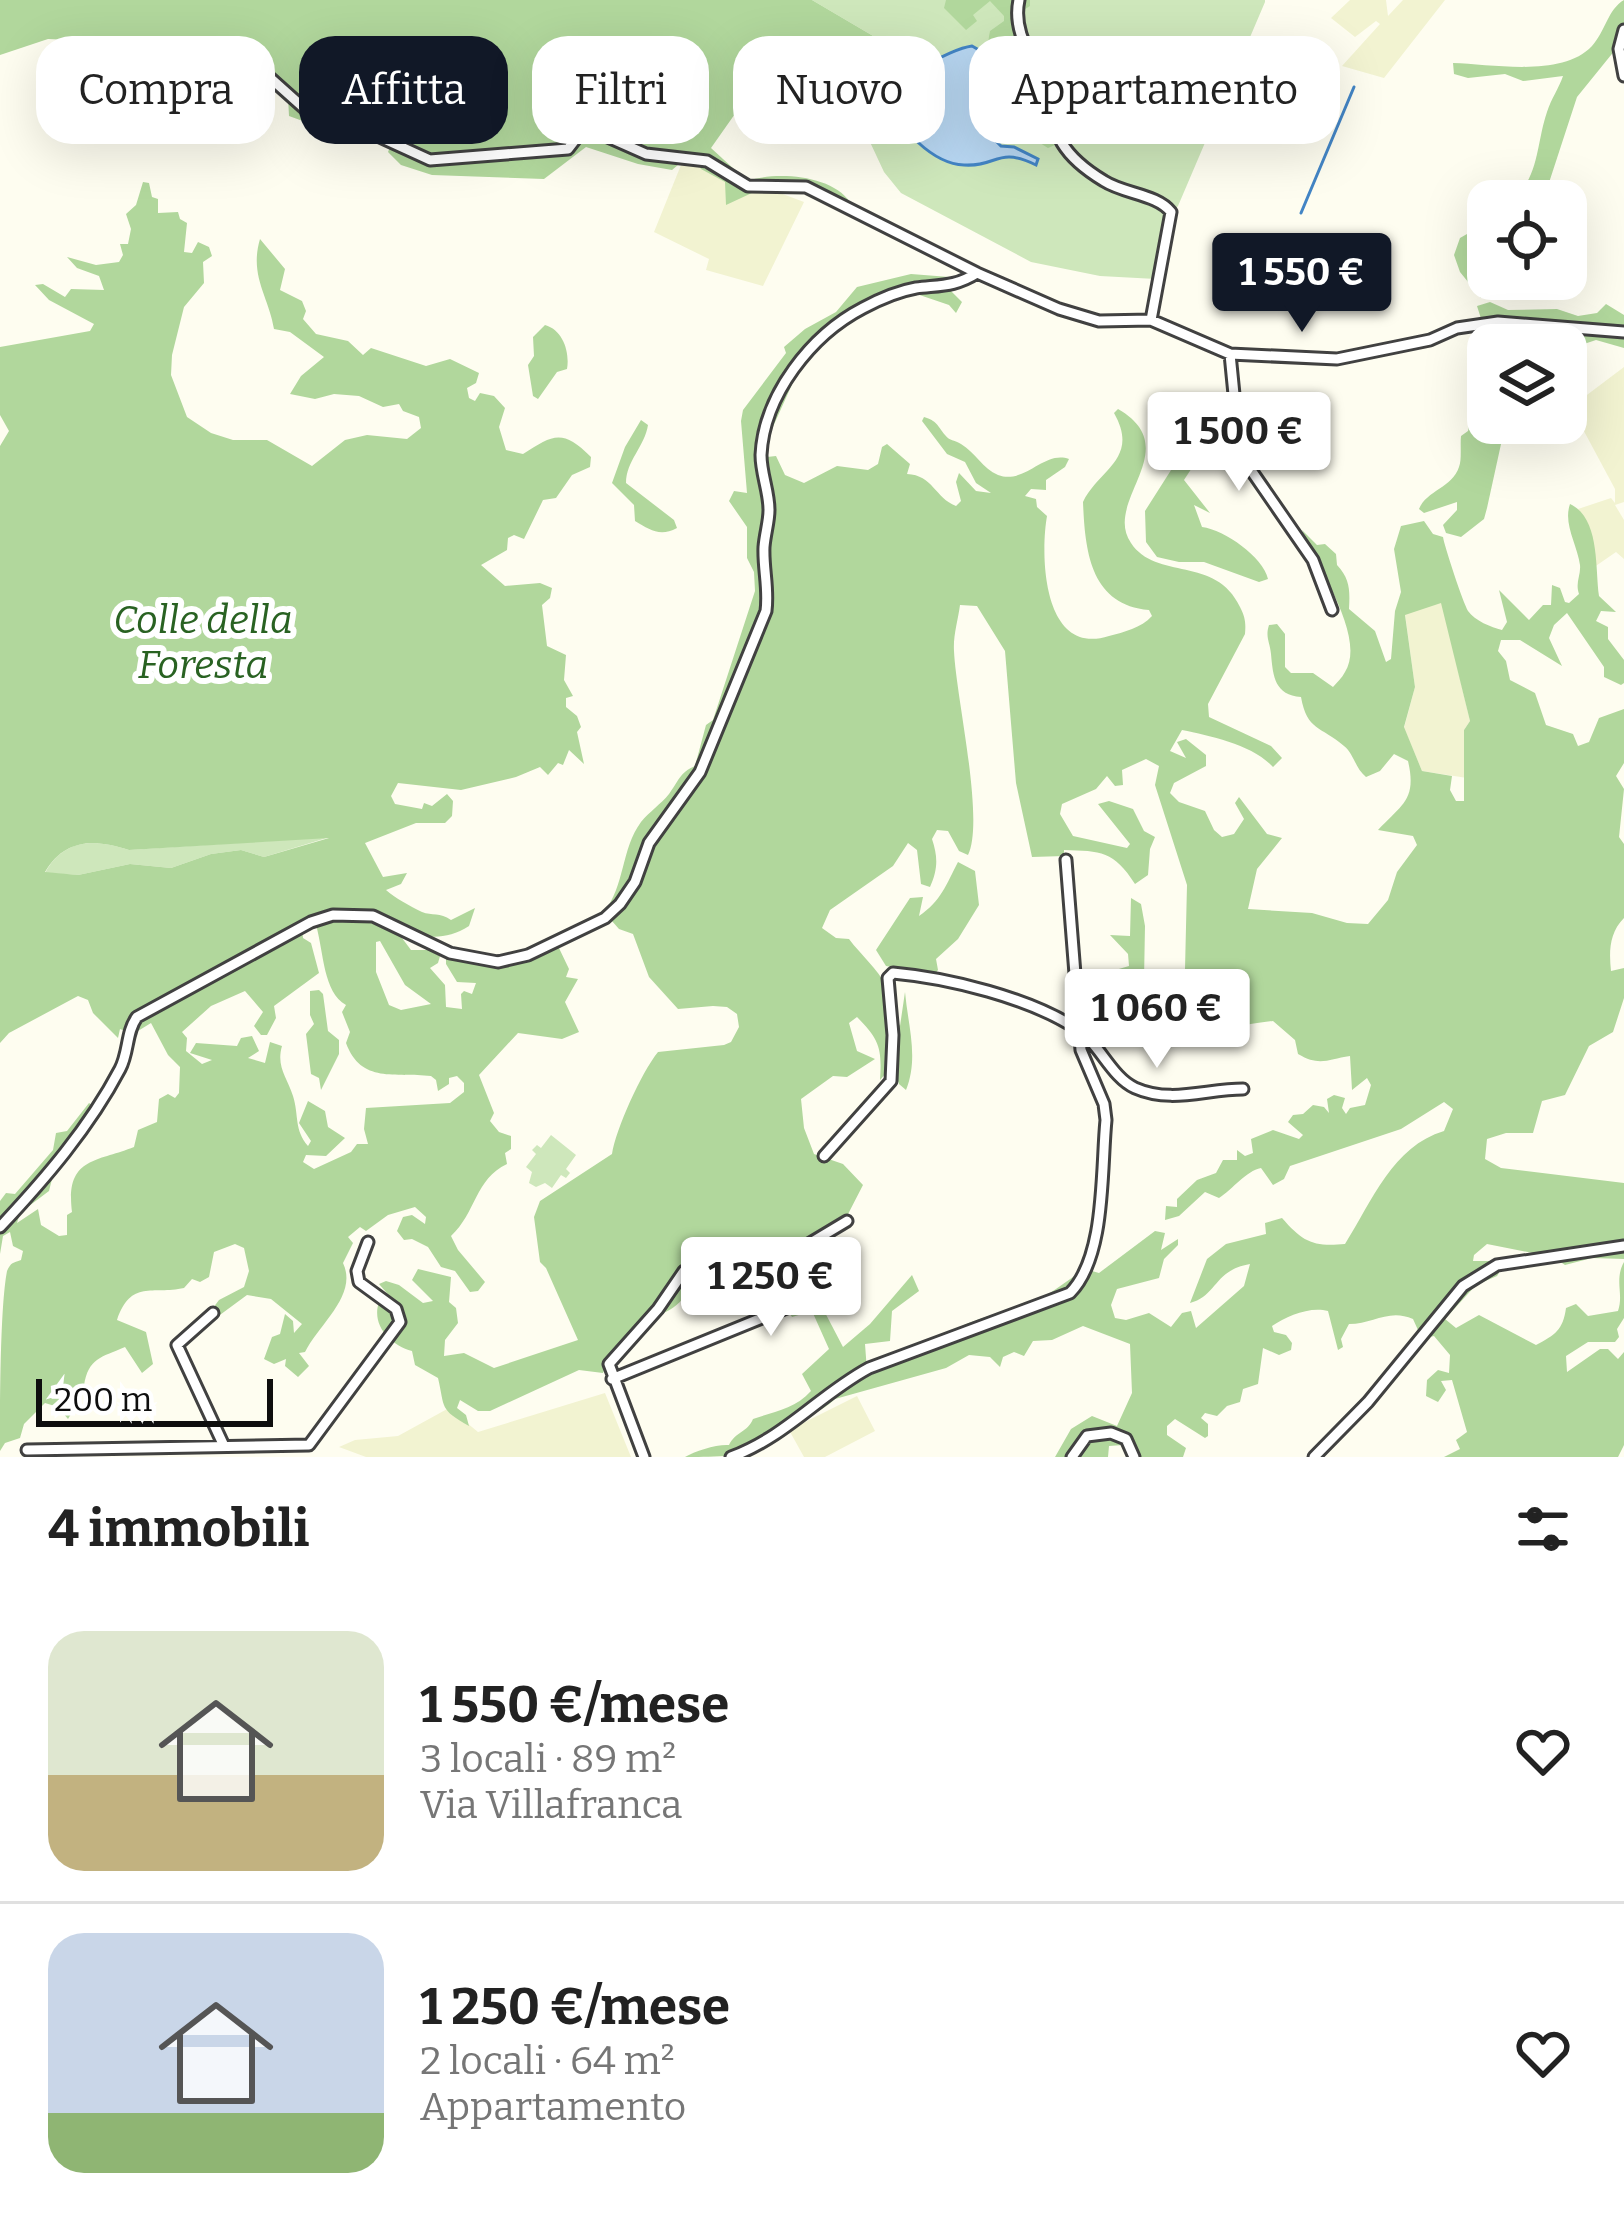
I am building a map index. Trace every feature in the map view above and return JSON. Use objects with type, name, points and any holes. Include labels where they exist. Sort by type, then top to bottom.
[{"type":"street","points":[[1019,0],[1022,41],[1048,92],[1065,147],[1099,178],[1125,193],[1163,203],[1171,212],[1151,320]]},
{"type":"street","points":[[1624,30],[1619,49],[1624,76]]},
{"type":"street","points":[[275,82],[305,110],[360,128],[430,160],[568,149],[585,127],[646,154],[707,161],[748,186],[806,187],[1059,309],[1099,321],[1151,320],[1230,354],[1336,359],[1498,322],[1624,332]]},
{"type":"street","points":[[0,1227],[70,1147],[100,1103],[129,1049],[130,1026],[137,1017],[260,949],[333,916],[373,916],[450,952],[512,962],[604,918],[620,904],[649,843],[700,772],[766,611],[770,586],[764,547],[770,504],[761,450],[772,408],[789,376],[821,339],[863,308],[913,289],[957,286],[977,273]]},
{"type":"street","points":[[1230,354],[1244,460],[1313,560],[1332,610]]},
{"type":"street","points":[[731,1457],[774,1438],[869,1368],[1070,1293],[1082,1281],[1092,1260],[1106,1120],[1081,1050],[1066,860]]},
{"type":"street","points":[[824,1156],[891,1081],[888,978],[893,973],[1030,1005],[1079,1029],[1129,1086],[1141,1090],[1177,1097],[1244,1089]]},
{"type":"street","points":[[611,1379],[816,1296],[818,1287],[804,1264],[802,1248],[812,1238],[847,1222]]},
{"type":"street","points":[[27,1450],[127,1452],[224,1446],[265,1451],[309,1445],[400,1322],[396,1309],[359,1282],[357,1271],[368,1242]]},
{"type":"street","points":[[1314,1457],[1480,1272],[1497,1265],[1624,1246]]},
{"type":"street","points":[[644,1457],[611,1379],[611,1358],[658,1309],[684,1271]]},
{"type":"street","points":[[212,1313],[178,1345],[224,1446]]},
{"type":"street","points":[[1072,1457],[1087,1436],[1111,1432],[1126,1438],[1134,1457]]},
{"type":"green space","points":[[0,0],[812,0],[873,36],[733,36],[733,117],[711,148],[747,181],[788,176],[817,181],[842,193],[850,202],[847,208],[804,192],[754,192],[726,205],[725,182],[701,169],[692,153],[672,170],[586,147],[544,179],[432,175],[401,165],[388,152],[391,144],[508,144],[508,36],[299,36],[299,120],[289,116],[288,97],[275,87],[275,36],[36,36],[36,43],[0,55]]},
{"type":"green space","points":[[812,0],[1265,0],[1250,36],[969,36],[969,144],[1204,144],[1178,206],[1168,217],[1156,279],[1100,276],[1031,262],[901,193],[871,144],[945,144],[945,36],[873,36]]},
{"type":"green space","points":[[946,0],[1030,0],[1030,6],[1015,15],[1022,36],[989,36],[1004,21],[990,1],[973,15],[977,21],[966,30],[944,8]]},
{"type":"green space","points":[[1350,0],[1386,0],[1388,16],[1403,0],[1445,0],[1384,78],[1342,66],[1380,24],[1376,21],[1355,37],[1331,18]]},
{"type":"green space","points":[[1624,0],[1624,39],[1577,97],[1550,180],[1528,180],[1547,112],[1563,76],[1523,81],[1505,74],[1468,78],[1454,74],[1453,63],[1526,67],[1563,62],[1592,46]]},
{"type":"green space","points":[[683,160],[757,192],[761,186],[804,202],[763,286],[706,270],[709,259],[654,232]]},
{"type":"green space","name":"Colle della Foresta","points":[[143,182],[149,183],[152,197],[158,199],[158,213],[178,212],[187,223],[184,252],[192,253],[198,242],[209,247],[212,256],[203,262],[204,283],[184,307],[171,375],[187,417],[211,433],[233,440],[267,440],[312,466],[345,440],[367,435],[407,439],[421,428],[419,417],[403,411],[399,404],[383,407],[359,396],[334,394],[315,399],[290,394],[301,376],[324,357],[290,332],[274,329],[258,275],[260,239],[285,269],[280,290],[302,301],[303,319],[316,334],[348,341],[363,355],[371,348],[426,366],[450,359],[479,373],[476,383],[467,388],[469,398],[475,401],[480,393],[494,396],[505,408],[499,427],[506,450],[523,454],[542,442],[565,438],[591,457],[590,467],[572,475],[556,498],[543,500],[524,539],[508,538],[507,550],[481,565],[505,586],[540,583],[552,588],[542,605],[547,646],[566,655],[564,680],[573,696],[566,698],[566,707],[581,727],[577,732],[584,764],[569,750],[563,765],[558,763],[548,775],[540,767],[461,790],[398,783],[391,796],[395,804],[422,809],[424,803],[432,806],[447,794],[453,801],[452,816],[445,823],[416,823],[365,843],[383,877],[407,873],[401,884],[386,890],[403,902],[451,920],[475,908],[469,926],[451,934],[425,936],[396,930],[411,950],[429,950],[440,956],[430,968],[445,985],[446,1007],[462,1009],[461,994],[472,994],[476,983],[457,982],[446,956],[494,967],[558,946],[569,969],[566,977],[578,979],[565,1002],[579,1032],[562,1039],[518,1033],[479,1075],[494,1113],[490,1121],[499,1132],[511,1136],[511,1149],[505,1153],[507,1164],[488,1178],[451,1236],[485,1282],[478,1291],[470,1292],[455,1271],[441,1267],[428,1247],[404,1240],[397,1231],[403,1217],[412,1215],[425,1224],[426,1217],[415,1207],[388,1215],[366,1231],[360,1227],[348,1237],[353,1243],[343,1263],[346,1286],[342,1298],[305,1352],[299,1353],[309,1366],[298,1377],[285,1366],[286,1359],[274,1364],[264,1359],[272,1337],[280,1334],[285,1314],[293,1321],[294,1333],[302,1324],[271,1299],[247,1295],[209,1323],[204,1320],[219,1300],[244,1287],[249,1271],[244,1248],[235,1244],[214,1252],[209,1277],[200,1282],[192,1279],[184,1288],[144,1291],[123,1307],[117,1320],[146,1332],[153,1364],[142,1373],[125,1347],[103,1356],[89,1370],[84,1386],[59,1393],[74,1409],[68,1419],[58,1407],[45,1403],[24,1424],[20,1438],[5,1443],[0,1451],[5,1288],[8,1268],[21,1260],[23,1251],[13,1246],[10,1232],[3,1236],[0,1254],[0,1201],[6,1193],[15,1194],[53,1150],[56,1133],[67,1131],[89,1103],[95,1107],[95,1123],[53,1175],[49,1191],[29,1206],[23,1203],[17,1223],[38,1209],[41,1225],[59,1236],[67,1235],[67,1215],[72,1212],[71,1194],[79,1171],[86,1164],[134,1147],[138,1130],[157,1122],[159,1099],[168,1094],[175,1098],[179,1093],[180,1067],[151,1023],[133,1034],[120,1029],[118,1038],[93,1013],[88,1000],[78,996],[9,1033],[0,1043],[0,446],[9,431],[0,415],[0,347],[90,331],[94,324],[49,300],[35,285],[43,284],[65,297],[71,289],[104,290],[99,276],[77,268],[67,257],[96,265],[119,262],[123,255],[120,244],[128,244],[131,229],[126,214],[136,205]],"holes":[[[329,838],[264,857],[241,850],[171,868],[130,864],[78,875],[45,872],[62,853],[82,844],[129,850]],[[309,923],[316,925],[329,981],[346,1005],[342,1012],[350,1032],[346,1043],[361,1065],[381,1073],[431,1076],[438,1091],[449,1084],[449,1078],[457,1076],[464,1083],[464,1092],[450,1103],[366,1108],[368,1144],[357,1144],[351,1152],[314,1169],[303,1162],[306,1155],[326,1156],[345,1138],[328,1127],[325,1111],[308,1101],[299,1123],[311,1141],[308,1146],[299,1128],[281,1066],[282,1046],[270,1042],[265,1063],[248,1058],[259,1051],[252,1036],[241,1038],[237,1046],[196,1043],[190,1053],[212,1060],[202,1064],[186,1051],[187,1038],[182,1032],[211,1006],[245,991],[263,1012],[254,1026],[267,1035],[276,1018],[274,1006],[319,973],[302,929]],[[380,941],[405,985],[431,1004],[401,1010],[389,1005],[376,972],[376,942]]]},
{"type":"green space","points":[[1467,234],[1467,281],[1454,255],[1460,238]]},
{"type":"green space","points":[[911,274],[962,278],[965,287],[949,289],[962,302],[956,313],[949,305],[899,288],[828,331],[826,342],[813,343],[791,369],[794,380],[767,440],[767,457],[776,456],[785,475],[804,483],[837,466],[868,470],[878,464],[887,444],[910,464],[907,474],[923,478],[956,506],[961,501],[956,482],[959,473],[976,491],[991,493],[976,483],[965,462],[947,454],[922,421],[924,417],[998,475],[1017,475],[1051,459],[1069,459],[1046,480],[1046,490],[1031,489],[1025,496],[1036,499],[1047,516],[1046,577],[1059,618],[1070,632],[1087,639],[1126,631],[1152,616],[1149,610],[1114,598],[1103,586],[1089,556],[1084,520],[1083,502],[1120,453],[1121,429],[1114,413],[1118,409],[1137,425],[1145,441],[1145,458],[1126,510],[1131,543],[1155,562],[1202,574],[1229,591],[1243,614],[1245,634],[1208,704],[1209,717],[1271,746],[1282,758],[1273,767],[1243,747],[1182,730],[1170,751],[1186,758],[1177,742],[1186,739],[1206,755],[1206,766],[1174,783],[1170,793],[1179,802],[1205,811],[1222,837],[1234,834],[1244,819],[1235,803],[1239,797],[1267,834],[1282,838],[1257,869],[1248,909],[1312,913],[1368,924],[1388,900],[1397,872],[1417,845],[1413,836],[1378,830],[1409,793],[1408,761],[1394,754],[1380,771],[1366,777],[1347,749],[1311,722],[1301,697],[1286,693],[1275,677],[1269,625],[1277,624],[1285,634],[1285,667],[1291,673],[1313,673],[1333,687],[1350,657],[1345,621],[1302,530],[1317,545],[1325,544],[1336,554],[1348,585],[1349,609],[1375,631],[1386,662],[1391,659],[1401,592],[1394,549],[1401,526],[1424,521],[1433,534],[1443,537],[1468,611],[1502,630],[1507,622],[1499,590],[1529,620],[1543,605],[1551,605],[1552,585],[1560,588],[1565,602],[1579,594],[1580,565],[1569,527],[1570,504],[1587,520],[1599,596],[1616,612],[1601,611],[1596,621],[1608,627],[1608,639],[1624,660],[1624,683],[1604,677],[1604,667],[1567,613],[1549,638],[1562,666],[1520,640],[1501,640],[1498,651],[1510,680],[1535,693],[1546,725],[1573,734],[1578,746],[1589,742],[1599,718],[1624,709],[1624,763],[1616,776],[1624,789],[1619,837],[1624,844],[1624,918],[1613,936],[1610,957],[1611,971],[1624,968],[1624,998],[1613,1032],[1589,1046],[1565,1095],[1542,1101],[1533,1133],[1487,1139],[1485,1159],[1501,1168],[1624,1183],[1624,1259],[1592,1258],[1565,1265],[1553,1257],[1487,1244],[1473,1261],[1500,1261],[1502,1268],[1497,1276],[1476,1285],[1445,1319],[1456,1328],[1479,1315],[1536,1345],[1557,1331],[1566,1308],[1576,1304],[1588,1316],[1618,1311],[1624,1262],[1624,1318],[1617,1329],[1619,1337],[1615,1342],[1588,1342],[1566,1356],[1567,1372],[1600,1349],[1608,1349],[1618,1359],[1624,1352],[1624,1445],[1618,1457],[1444,1457],[1460,1449],[1456,1440],[1467,1432],[1452,1380],[1441,1381],[1446,1390],[1438,1402],[1426,1396],[1427,1380],[1438,1370],[1449,1373],[1450,1355],[1434,1336],[1422,1339],[1413,1319],[1389,1316],[1349,1324],[1338,1350],[1328,1311],[1314,1310],[1272,1326],[1274,1332],[1286,1335],[1291,1350],[1279,1355],[1263,1348],[1258,1384],[1243,1389],[1240,1402],[1217,1416],[1205,1413],[1201,1418],[1208,1424],[1208,1436],[1175,1419],[1167,1426],[1167,1435],[1186,1448],[1183,1457],[1132,1457],[1123,1445],[1109,1446],[1108,1457],[1055,1457],[1071,1429],[1092,1416],[1117,1426],[1132,1393],[1130,1344],[1083,1326],[1052,1340],[1033,1341],[1024,1356],[1014,1352],[1003,1357],[1000,1367],[990,1357],[969,1355],[946,1368],[835,1399],[754,1451],[685,1457],[729,1445],[753,1419],[791,1406],[811,1391],[802,1374],[829,1349],[812,1311],[792,1317],[785,1306],[810,1292],[843,1347],[912,1275],[919,1291],[892,1311],[890,1341],[865,1344],[867,1371],[928,1353],[950,1332],[1037,1300],[1085,1269],[1099,1273],[1155,1231],[1165,1233],[1161,1250],[1178,1239],[1178,1245],[1164,1259],[1159,1278],[1117,1289],[1111,1305],[1115,1318],[1149,1313],[1171,1327],[1182,1313],[1191,1311],[1196,1328],[1244,1286],[1250,1264],[1229,1272],[1206,1295],[1190,1303],[1207,1259],[1226,1244],[1266,1234],[1265,1223],[1282,1218],[1309,1241],[1345,1244],[1397,1162],[1426,1138],[1444,1131],[1453,1109],[1444,1102],[1401,1129],[1290,1166],[1284,1179],[1273,1185],[1261,1168],[1255,1170],[1219,1198],[1205,1192],[1179,1216],[1165,1220],[1166,1206],[1177,1207],[1177,1199],[1197,1180],[1216,1173],[1223,1160],[1237,1160],[1237,1150],[1245,1156],[1253,1153],[1251,1139],[1273,1130],[1299,1139],[1303,1135],[1288,1122],[1293,1115],[1313,1105],[1329,1113],[1327,1099],[1334,1095],[1345,1098],[1342,1108],[1346,1114],[1350,1108],[1365,1105],[1371,1085],[1367,1078],[1352,1090],[1350,1056],[1324,1061],[1306,1058],[1298,1054],[1295,1040],[1273,1021],[1207,1032],[1184,1025],[1112,971],[1129,966],[1128,954],[1110,935],[1130,936],[1131,898],[1141,904],[1145,926],[1144,980],[1166,992],[1185,969],[1187,885],[1155,785],[1159,766],[1146,759],[1122,770],[1123,785],[1115,786],[1107,776],[1096,789],[1062,804],[1060,814],[1073,836],[1127,848],[1130,844],[1098,804],[1109,801],[1133,809],[1144,831],[1155,837],[1148,875],[1135,884],[1113,859],[1097,852],[1064,850],[1064,856],[1032,857],[1016,783],[1005,651],[977,606],[960,605],[954,645],[972,787],[968,855],[959,851],[948,831],[937,830],[932,839],[936,863],[930,887],[921,884],[917,850],[908,843],[893,866],[830,910],[822,928],[836,938],[849,939],[874,968],[887,987],[900,1026],[905,992],[912,1042],[906,1090],[893,1065],[880,1080],[878,1046],[857,1017],[849,1023],[857,1051],[875,1059],[847,1077],[833,1076],[801,1099],[804,1128],[814,1154],[843,1164],[863,1185],[846,1218],[806,1239],[800,1269],[785,1251],[727,1254],[710,1265],[677,1305],[657,1315],[686,1269],[683,1266],[603,1373],[579,1370],[490,1411],[478,1411],[460,1400],[457,1408],[466,1415],[469,1426],[445,1407],[438,1378],[415,1365],[412,1351],[384,1333],[377,1310],[379,1302],[392,1299],[379,1284],[399,1285],[423,1303],[433,1301],[412,1280],[418,1269],[451,1277],[449,1302],[456,1308],[458,1323],[445,1340],[444,1356],[464,1353],[494,1368],[578,1340],[540,1262],[534,1217],[540,1201],[612,1154],[630,1102],[658,1052],[724,1045],[739,1027],[737,1014],[727,1007],[678,1009],[649,977],[633,934],[619,929],[604,912],[641,822],[695,766],[755,591],[747,558],[747,527],[729,501],[734,491],[747,493],[743,410],[786,353],[784,347],[836,312],[857,287]],"holes":[[[1441,603],[1470,721],[1464,730],[1464,801],[1456,801],[1450,790],[1452,776],[1422,771],[1404,727],[1415,687],[1405,615]]]},
{"type":"green space","points":[[1490,302],[1508,310],[1557,309],[1578,316],[1597,313],[1606,304],[1624,315],[1624,348],[1596,340],[1587,343],[1587,324],[1483,324],[1477,306]]},
{"type":"green space","points":[[545,325],[561,337],[568,362],[567,369],[557,372],[538,399],[533,396],[528,365],[534,356],[533,337]]},
{"type":"green space","points":[[1624,367],[1624,502],[1615,505],[1624,520],[1624,559],[1616,552],[1590,570],[1575,510],[1611,498],[1615,503],[1615,489],[1587,437],[1587,395]]},
{"type":"green space","points":[[641,420],[648,425],[626,483],[674,520],[677,528],[671,531],[655,531],[635,521],[634,505],[612,483]]},
{"type":"green space","points":[[1467,432],[1467,444],[1501,444],[1484,519],[1461,537],[1446,533],[1443,525],[1457,510],[1457,502],[1424,513],[1419,509],[1456,474],[1461,436]]},
{"type":"green space","points":[[1218,437],[1232,445],[1216,455],[1199,457],[1184,480],[1210,513],[1194,505],[1202,527],[1221,533],[1251,554],[1268,579],[1259,582],[1204,562],[1157,557],[1146,542],[1145,511],[1173,467],[1189,445]]},
{"type":"green space","points":[[1442,602],[1470,721],[1464,730],[1467,778],[1422,771],[1404,728],[1415,687],[1405,614]]},
{"type":"green space","points":[[330,837],[264,857],[241,850],[171,868],[130,864],[78,875],[45,873],[61,853],[81,844],[129,850]]},
{"type":"green space","points":[[958,862],[975,871],[979,905],[958,939],[936,959],[938,970],[934,975],[886,966],[876,950],[910,898],[923,897],[919,916],[938,898]]},
{"type":"green space","points":[[319,990],[328,1031],[339,1040],[339,1054],[321,1090],[319,1078],[311,1074],[306,1034],[314,1024],[310,991]]},
{"type":"green space","points":[[551,1135],[576,1155],[566,1178],[561,1175],[552,1188],[545,1183],[536,1187],[529,1183],[532,1172],[526,1167],[536,1154],[532,1150],[537,1145],[541,1148]]},
{"type":"green space","points":[[605,1393],[631,1457],[366,1457],[339,1447],[355,1440],[398,1436],[449,1408],[478,1432]]},
{"type":"green space","points":[[857,1396],[875,1431],[825,1457],[804,1457],[789,1430]]},
{"type":"water","points":[[969,47],[969,144],[1014,147],[1038,159],[1036,165],[1013,157],[975,165],[952,163],[921,144],[945,144],[945,56]]},
{"type":"waterway","points":[[1301,213],[1354,87]]}]
